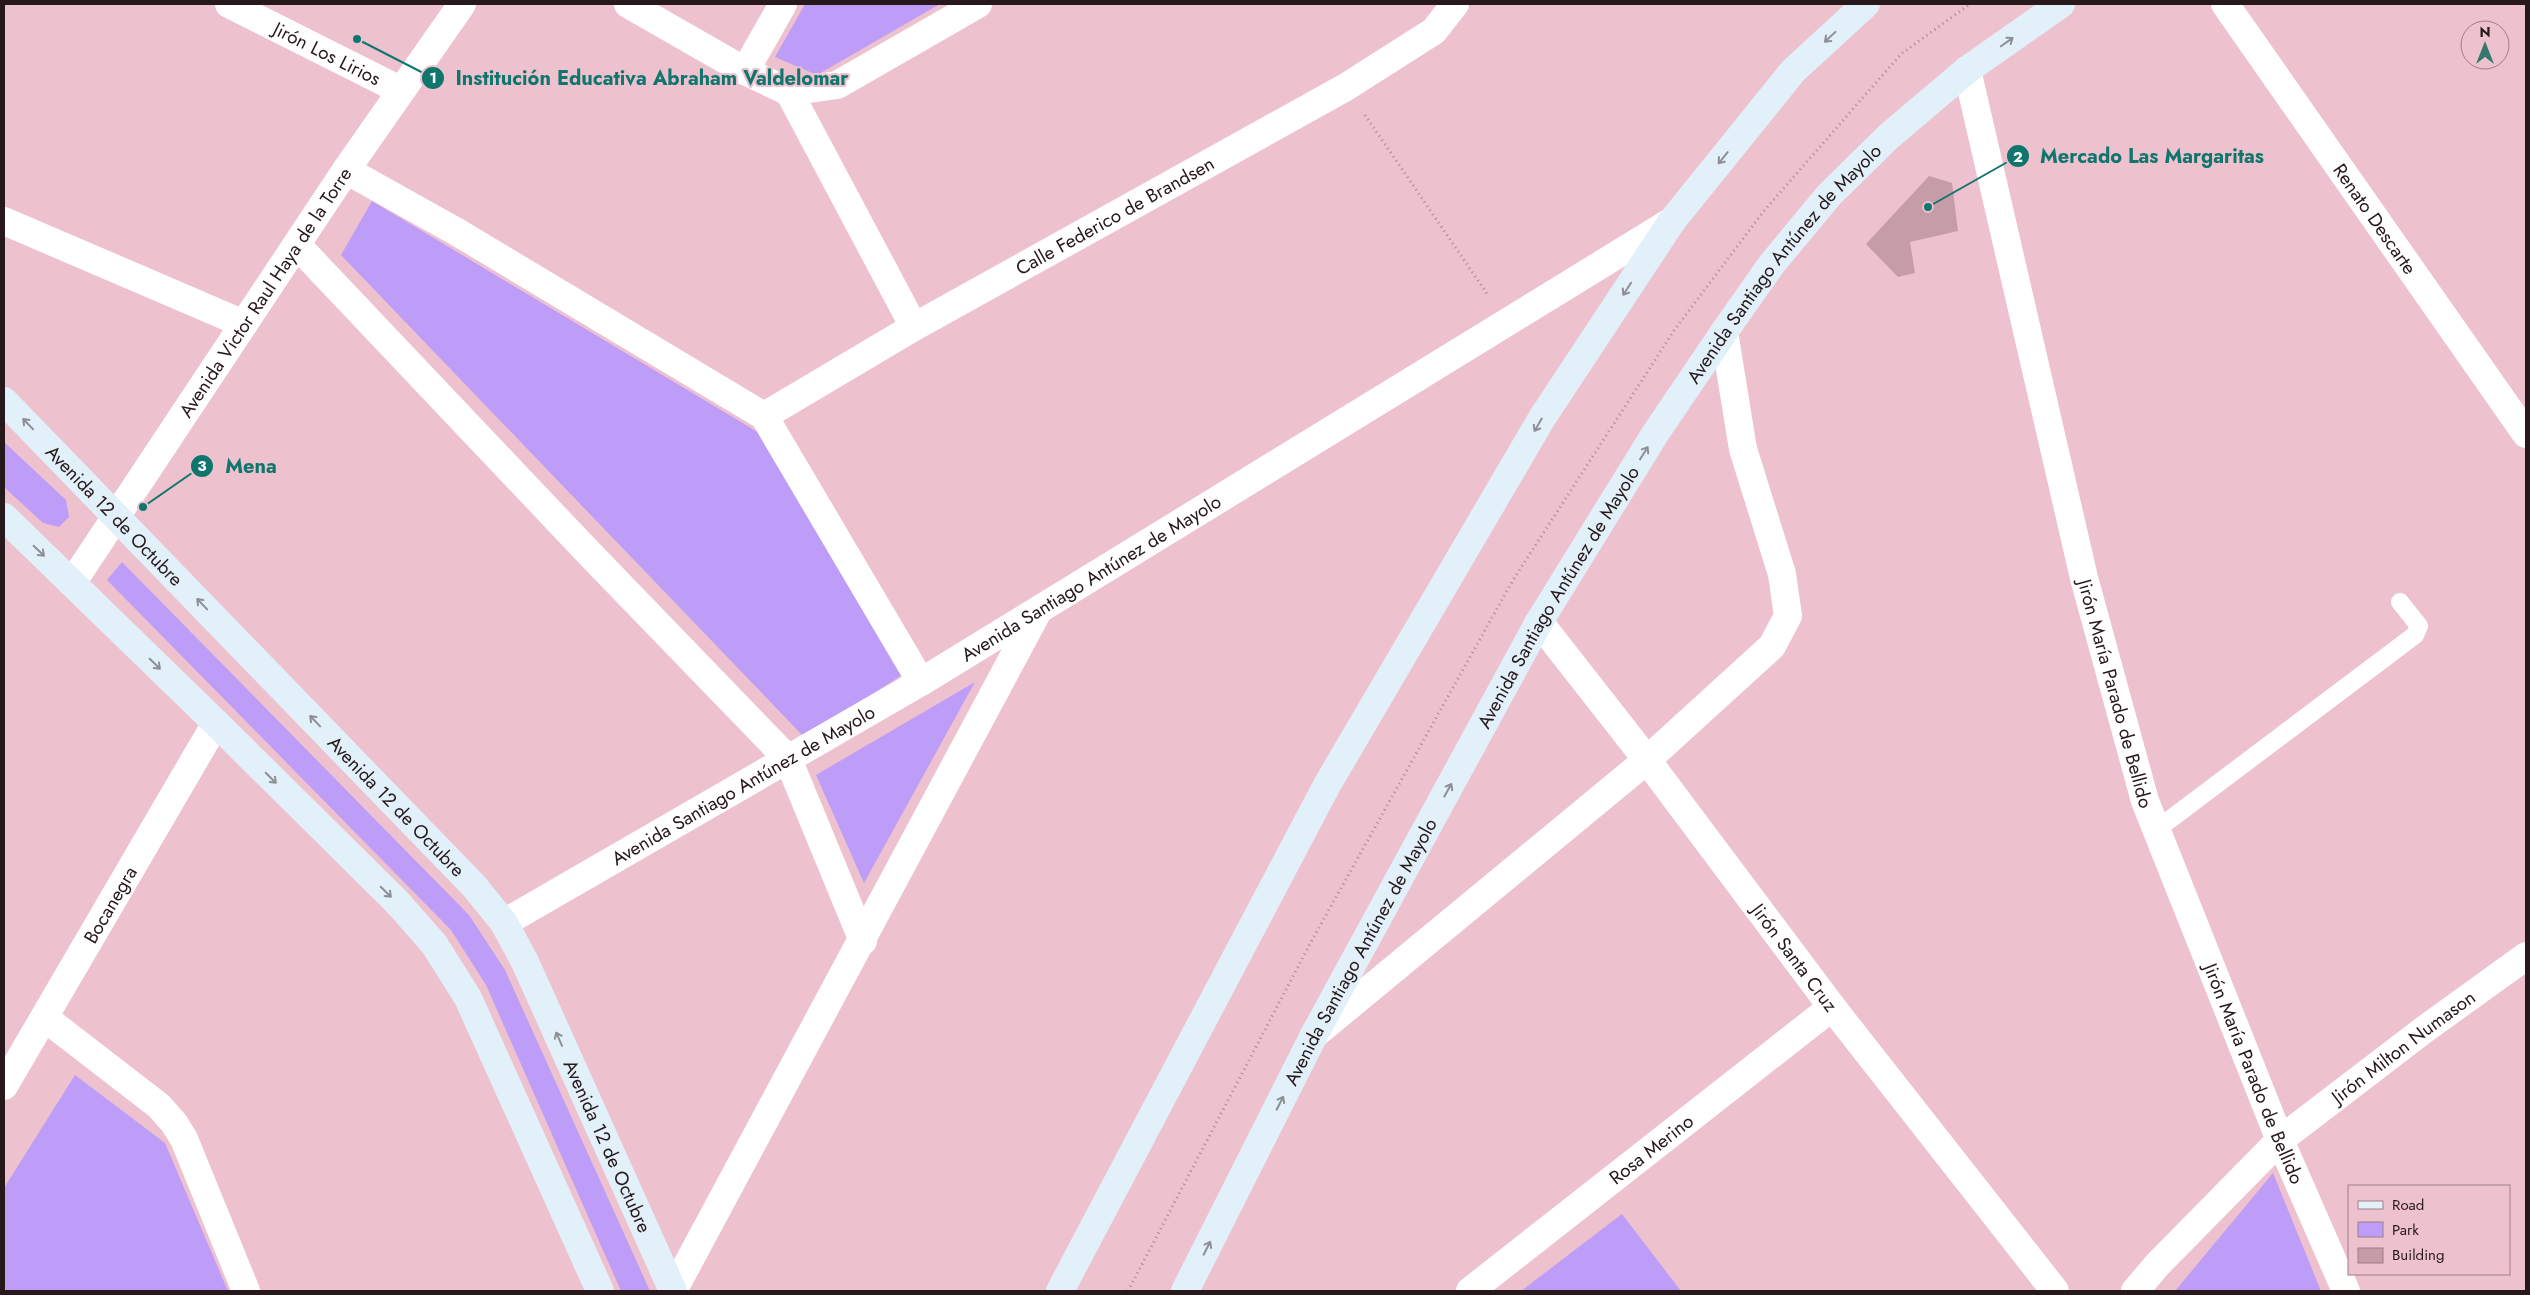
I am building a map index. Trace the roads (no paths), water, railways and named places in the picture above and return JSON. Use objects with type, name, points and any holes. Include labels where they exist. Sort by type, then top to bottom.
[{"type":"main road","name":"Avenida Santiago Antúnez de Mayolo","points":[[1060,1291],[1327,785],[1542,418],[1672,221],[1793,71],[1866,4]]},
{"type":"main road","name":"Avenida Santiago Antúnez de Mayolo","points":[[1185,1291],[1314,1035],[1540,622],[1655,434],[1724,332],[1771,265],[1829,195],[1888,137],[1967,70],[2061,4]]},
{"type":"main road","name":"Avenida 12 de Octubre","points":[[4,400],[474,886],[504,923],[525,962],[673,1291]]},
{"type":"main road","points":[[4,517],[216,723],[396,902],[434,944],[468,998],[600,1291]]},
{"type":"street","name":"Jirón Los Lirios","points":[[228,4],[400,90]]},
{"type":"street","name":"Avenida Victor Raul Haya de la Torre","points":[[72,583],[346,170],[400,90],[462,4]]},
{"type":"street","points":[[628,4],[745,71],[790,92],[837,85],[978,4]]},
{"type":"street","points":[[745,71],[783,4]]},
{"type":"street","name":"Calle Federico de Brandsen","points":[[764,416],[914,327],[1346,87],[1434,31],[1455,4]]},
{"type":"street","name":"Renato Descarte","points":[[2225,4],[2526,434]]},
{"type":"street","name":"Jirón María Parado de Bellido","points":[[1967,70],[2084,578],[2145,801],[2280,1140],[2346,1291]]},
{"type":"street","points":[[790,92],[914,327]]},
{"type":"street","points":[[346,170],[458,232],[764,416],[921,682]]},
{"type":"street","points":[[4,221],[244,324]]},
{"type":"street","name":"Avenida Santiago Antúnez de Mayolo","points":[[504,923],[1037,613],[1672,221]]},
{"type":"street","points":[[296,245],[559,522],[788,758],[863,941]]},
{"type":"street","points":[[1314,1035],[1647,760],[1772,646],[1788,616],[1782,574],[1743,449],[1724,332]]},
{"type":"street","points":[[673,1291],[863,941],[1037,613]]},
{"type":"street","name":"Jirón Santa Cruz","points":[[1540,622],[1647,760],[1832,1007],[2055,1291]]},
{"type":"street","name":"Bocanegra","points":[[4,1086],[216,723]]},
{"type":"street","name":"Jirón Milton Numason","points":[[2135,1291],[2157,1265],[2280,1140],[2425,1029],[2526,956]]},
{"type":"street","name":"Rosa Merino","points":[[1470,1291],[1832,1007]]},
{"type":"street","points":[[45,1018],[159,1106],[174,1123],[184,1140],[246,1291]]},
{"type":"lane","points":[[2156,830],[2415,635],[2419,626],[2400,602]]},
{"type":"place","name":"Institución Educativa Abraham Valdelomar","points":[[357,39]]},
{"type":"place","name":"Mercado Las Margaritas","points":[[1928,207]]},
{"type":"place","name":"Mena","points":[[143,507]]}]
